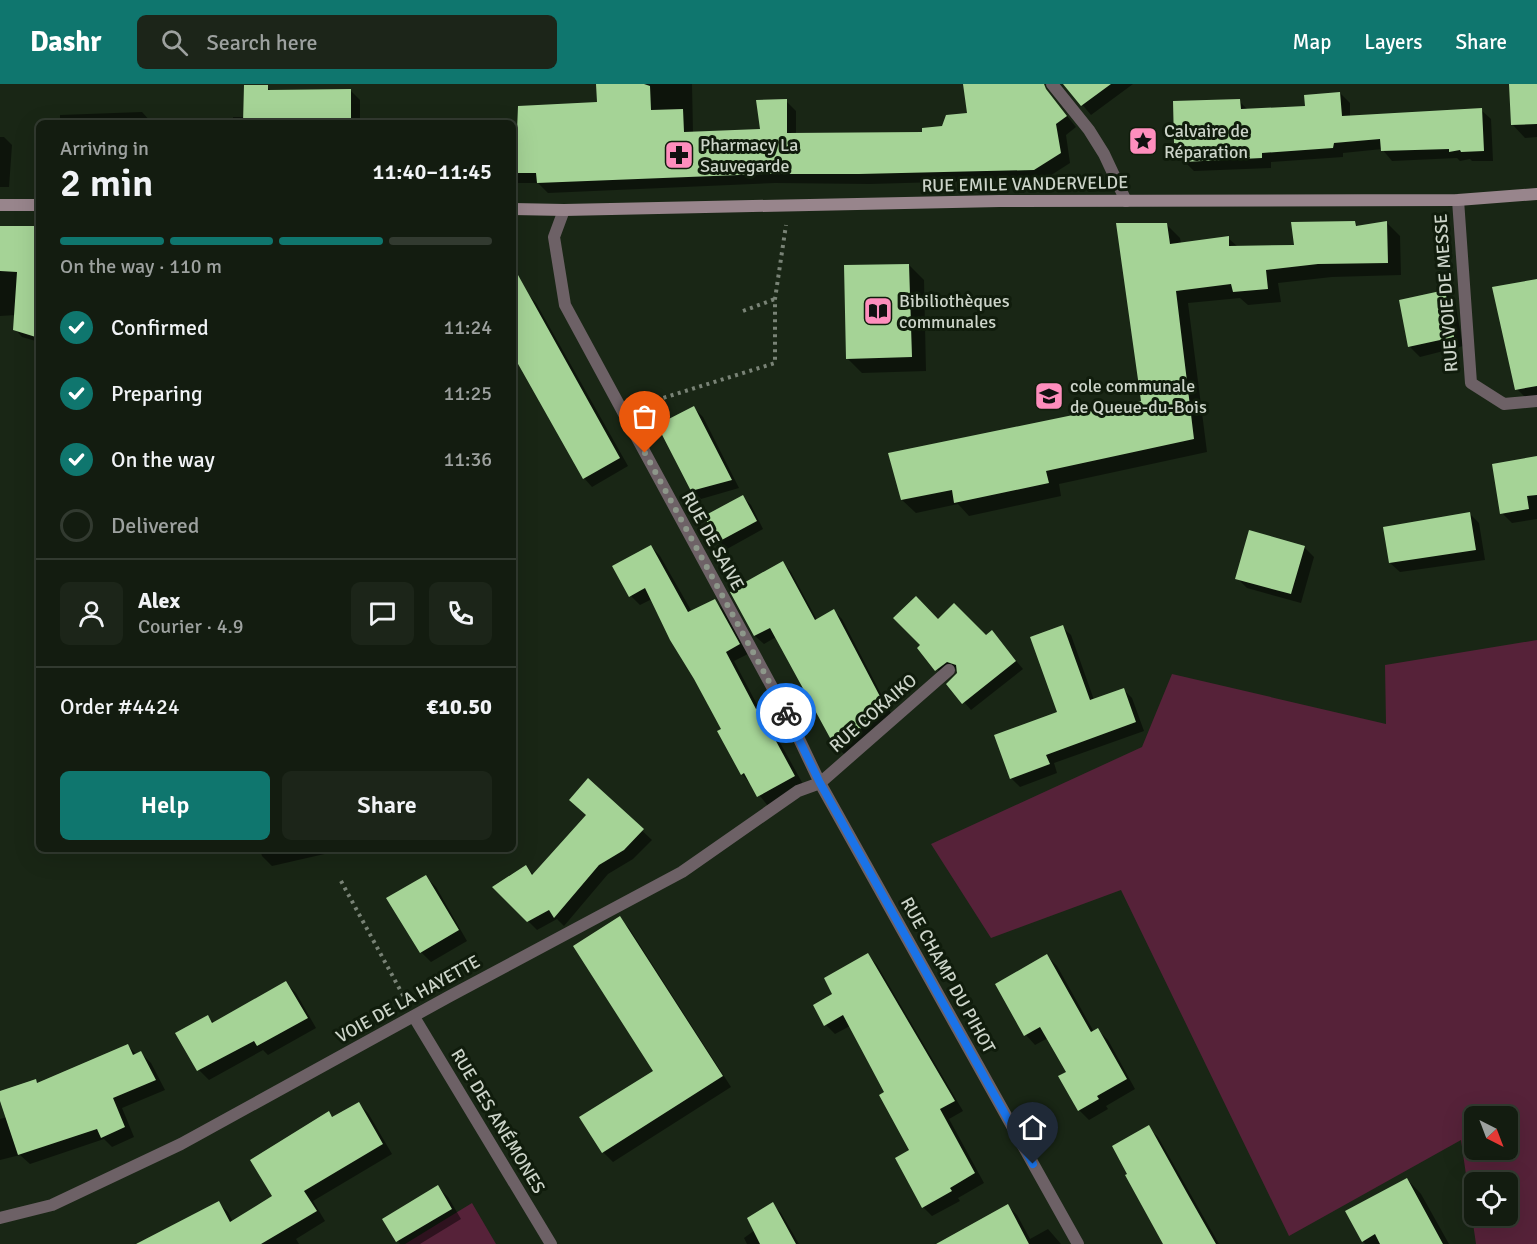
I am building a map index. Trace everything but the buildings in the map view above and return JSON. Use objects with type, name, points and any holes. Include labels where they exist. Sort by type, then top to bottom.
[{"type":"street","points":[[1053,84],[1089,130],[1104,154],[1126,201]]},
{"type":"street","name":"RUE EMILE VANDERVELDE","points":[[516,209],[789,207],[1000,201],[1458,200],[1537,194]]},
{"type":"street","name":"RUE VOIE DE MESSE","points":[[1458,200],[1471,382],[1504,404],[1537,401]]},
{"type":"street","points":[[0,205],[36,205]]},
{"type":"street","name":"RUE DE SAIVE","points":[[564,210],[554,237],[565,305],[791,722]]},
{"type":"street","name":"RUE COKAIKO","points":[[820,783],[949,670]]},
{"type":"street","name":"RUE CHAMP DU PIHOT","points":[[791,722],[820,783],[1078,1244]]},
{"type":"street","name":"VOIE DE LA HAYETTE","points":[[0,1218],[52,1205],[181,1144],[682,872],[798,791],[820,783]]},
{"type":"street","name":"RUE DES ANÉMONES","points":[[414,1017],[551,1244]]},
{"type":"path","points":[[634,433],[663,398],[775,363],[776,300],[789,207]]},
{"type":"path","points":[[743,311],[776,300]]},
{"type":"path","points":[[341,881],[414,1017]]},
{"type":"shaded area","points":[[1537,640],[1537,1244],[1476,1244],[1473,1226],[1518,1226],[1518,1172],[1466,1172],[1461,1140],[1289,1236],[1121,890],[991,938],[931,844],[1142,747],[1172,674],[1386,724],[1385,665]]},
{"type":"shaded area","points":[[472,1203],[496,1244],[405,1244]]},
{"type":"way so far","points":[[645,453],[786,713]]},
{"type":"place","name":"Calvaire de Réparation","points":[[1143,141]]},
{"type":"place","name":"Pharmacy La Sauvegarde","points":[[679,155]]},
{"type":"place","name":"Bibiliothèques communales","points":[[878,311]]},
{"type":"place","name":"cole communale de Queue-du-Bois","points":[[1049,396]]},
{"type":"route","points":[[786,713],[820,783],[1033,1164]]}]
